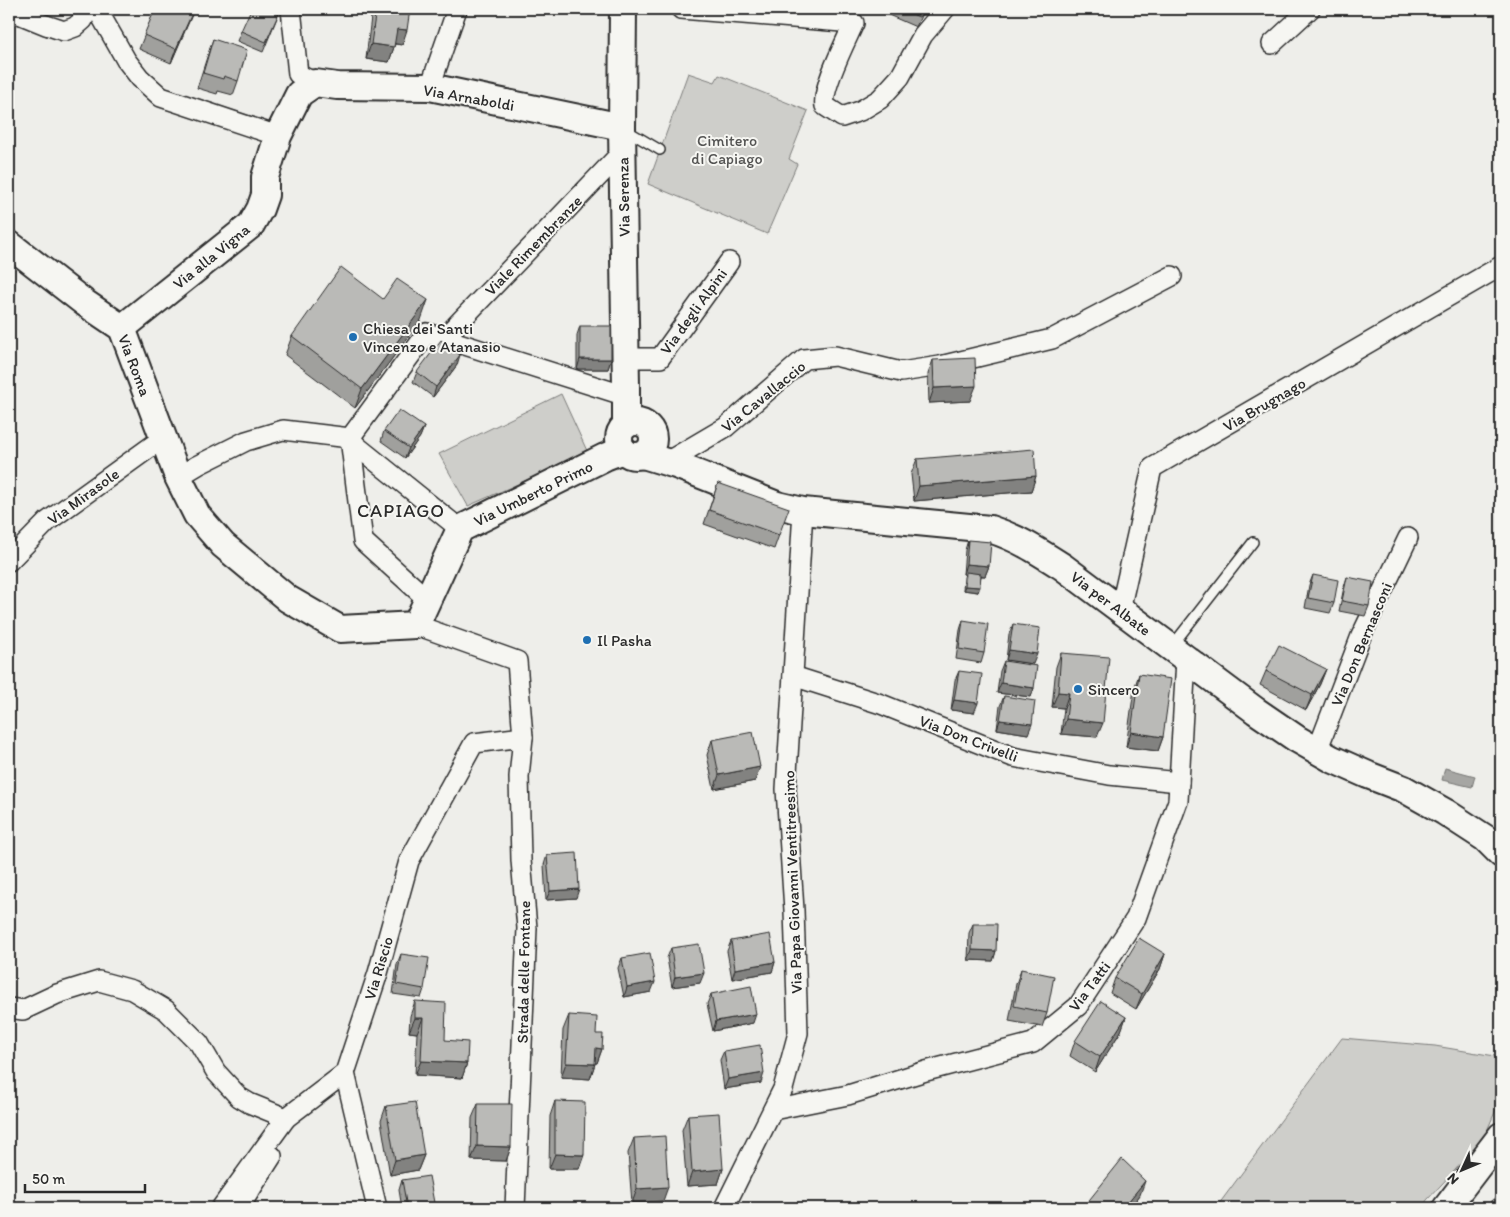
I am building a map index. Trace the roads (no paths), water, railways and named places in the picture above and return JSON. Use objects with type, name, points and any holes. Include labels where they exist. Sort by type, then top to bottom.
[{"type":"street","points":[[14,12],[64,31],[75,27],[83,20],[88,9]]},
{"type":"street","points":[[98,9],[126,60],[140,78],[161,97],[278,136]]},
{"type":"street","points":[[291,9],[298,74],[315,83]]},
{"type":"street","points":[[430,87],[457,9]]},
{"type":"street","name":"Via Serenza","points":[[623,9],[622,139],[626,391],[648,446]]},
{"type":"street","points":[[681,9],[854,23],[829,82],[824,100],[825,106],[842,117],[860,111],[880,99],[900,77],[922,35],[945,9]]},
{"type":"street","points":[[1272,44],[1310,9]]},
{"type":"street","name":"Via alla Vigna","points":[[122,328],[250,225],[260,209],[265,195],[265,177],[278,136],[299,94],[315,83]]},
{"type":"street","name":"Via Arnaboldi","points":[[315,83],[337,86],[430,87],[622,139]]},
{"type":"street","name":"Viale Rimembranze","points":[[350,438],[436,335],[622,139]]},
{"type":"street","name":"Via Roma","points":[[9,244],[85,303],[122,328],[178,477]]},
{"type":"street","name":"Via degli Alpini","points":[[626,358],[660,358],[729,262]]},
{"type":"street","name":"Via Brugnago","points":[[1120,610],[1152,468],[1501,266]]},
{"type":"street","name":"Via Cavallaccio","points":[[648,446],[726,427],[804,360],[835,356],[902,372],[940,366],[1052,339],[1172,276]]},
{"type":"street","points":[[436,335],[626,391]]},
{"type":"street","points":[[416,626],[340,629],[288,599],[223,545],[203,523],[178,477],[246,441],[283,430],[350,438],[358,447],[460,529]]},
{"type":"street","name":"Via Mirasole","points":[[9,561],[48,521],[163,438]]},
{"type":"street","points":[[350,438],[363,541],[428,600]]},
{"type":"street","name":"Via per Albate","points":[[648,446],[777,505],[803,511],[990,529],[1017,538],[1063,567],[1178,654],[1297,739],[1361,772],[1404,789],[1445,812],[1485,838],[1501,854]]},
{"type":"street","name":"Via Umberto Primo","points":[[416,626],[460,529],[605,457],[648,446]]},
{"type":"street","name":"Via Papa Giovanni Ventitreesimo","points":[[724,1208],[783,1089],[798,1033],[794,910],[786,789],[803,511]]},
{"type":"street","name":"Via Don Bernasconi","points":[[1317,751],[1361,636],[1408,538]]},
{"type":"street","name":"Strada delle Fontane","points":[[416,626],[517,661],[523,737],[519,777],[521,860],[527,928],[515,1208]]},
{"type":"street","name":"Via Tatti","points":[[773,1110],[848,1095],[926,1071],[1033,1043],[1078,1006],[1136,918],[1178,801],[1178,654]]},
{"type":"street","name":"Via Don Crivelli","points":[[794,676],[881,704],[1012,757],[1109,775],[1179,782]]},
{"type":"street","name":"Via Riscio","points":[[345,1073],[378,973],[409,861],[474,743],[523,737]]},
{"type":"street","points":[[9,1008],[23,1010],[56,994],[99,981],[132,990],[166,1010],[200,1043],[216,1072],[239,1097],[286,1118]]},
{"type":"street","points":[[220,1208],[286,1118],[345,1073],[377,1208]]},
{"type":"street","points":[[246,1208],[244,1200],[285,1136],[319,1093]]},
{"type":"street","points":[[1446,1208],[1501,1136]]},
{"type":"lane","points":[[622,139],[660,150]]},
{"type":"lane","points":[[1178,654],[1253,542]]},
{"type":"place","name":"Chiesa dei Santi Vincenzo e Atanasio","points":[[353,337]]},
{"type":"place","name":"Il Pasha","points":[[587,640]]},
{"type":"place","name":"Sincero","points":[[1078,689]]},
{"type":"district","name":"CAPIAGO","points":[[401,510]]},
{"type":"park label","name":"Cimitero di Capiago","points":[[727,149]]}]
